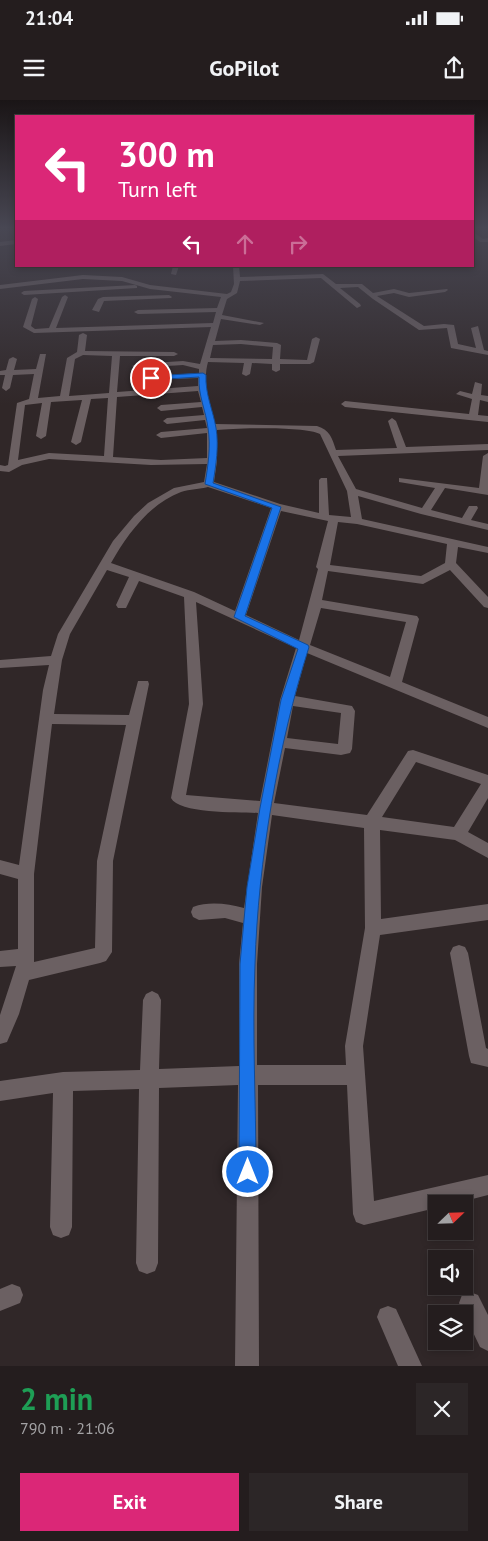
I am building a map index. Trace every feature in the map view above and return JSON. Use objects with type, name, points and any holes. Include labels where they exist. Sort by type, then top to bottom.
[{"type":"street","points":[[11,294],[112,287]]},
{"type":"street","points":[[159,287],[223,295]]},
{"type":"street","points":[[96,310],[100,300],[106,298],[223,295],[234,293],[236,287]]},
{"type":"street","points":[[336,287],[357,306]]},
{"type":"street","points":[[362,287],[371,295],[422,328],[449,326],[452,328],[454,346],[484,352]]},
{"type":"street","points":[[371,295],[394,292],[409,295],[445,290]]},
{"type":"street","points":[[209,484],[212,461],[211,425],[202,388],[203,367],[219,317],[224,298],[223,295]]},
{"type":"street","points":[[52,330],[65,297]]},
{"type":"street","points":[[35,299],[26,327],[34,331],[219,317]]},
{"type":"street","points":[[138,312],[219,317],[260,323]]},
{"type":"street","points":[[475,328],[484,352]]},
{"type":"street","points":[[82,353],[83,335]]},
{"type":"street","points":[[151,378],[203,367],[248,361],[276,366],[310,362],[316,339]]},
{"type":"street","points":[[211,343],[275,344],[278,346],[276,366]]},
{"type":"street","points":[[64,400],[70,358],[82,353],[174,354]]},
{"type":"street","points":[[108,460],[116,353]]},
{"type":"street","points":[[33,401],[43,356]]},
{"type":"street","points":[[6,388],[13,359]]},
{"type":"street","points":[[246,374],[248,361]]},
{"type":"street","points":[[136,366],[183,363],[203,367]]},
{"type":"street","points":[[0,373],[39,371]]},
{"type":"street","points":[[473,418],[478,384]]},
{"type":"street","points":[[13,465],[22,403],[202,388]]},
{"type":"street","points":[[460,394],[488,399]]},
{"type":"street","points":[[76,442],[86,398]]},
{"type":"street","points":[[41,436],[47,401]]},
{"type":"street","points":[[161,408],[206,404]]},
{"type":"street","points":[[345,404],[488,420]]},
{"type":"street","points":[[392,421],[402,449]]},
{"type":"street","points":[[166,422],[211,425],[290,426],[317,430],[327,438],[332,453],[352,491],[357,521]]},
{"type":"street","points":[[161,434],[211,425]]},
{"type":"street","points":[[332,453],[488,447]]},
{"type":"street","points":[[0,468],[6,470],[13,465],[40,458],[62,456],[108,460],[212,461]]},
{"type":"street","points":[[402,480],[486,492],[488,456]]},
{"type":"street","points":[[248,1366],[248,964],[266,808],[287,700],[316,603],[322,567],[329,518],[324,480]]},
{"type":"street","points":[[0,1035],[10,1014],[25,965],[26,874],[46,720],[56,660],[72,617],[118,540],[138,518],[152,505],[178,490],[209,484],[277,507],[329,518],[357,521],[488,550]]},
{"type":"street","points":[[426,512],[441,486]]},
{"type":"street","points":[[352,491],[488,527]]},
{"type":"street","points":[[239,617],[277,507]]},
{"type":"street","points":[[465,522],[474,508]]},
{"type":"street","points":[[322,567],[423,580],[444,570],[450,564],[453,541]]},
{"type":"street","points":[[105,564],[190,595],[304,647],[488,723]]},
{"type":"street","points":[[450,564],[488,604]]},
{"type":"street","points":[[122,605],[135,576]]},
{"type":"street","points":[[190,595],[196,704],[178,798],[185,802],[266,808],[458,834],[488,851]]},
{"type":"street","points":[[316,603],[413,619],[395,684]]},
{"type":"street","points":[[0,664],[56,660]]},
{"type":"street","points":[[0,959],[25,965],[100,955],[103,952],[105,861],[134,720],[144,684]]},
{"type":"street","points":[[280,742],[345,749],[347,709],[287,700]]},
{"type":"street","points":[[46,720],[134,720]]},
{"type":"street","points":[[458,834],[488,783],[413,756],[372,821],[373,928],[354,1046],[364,1214],[488,1185]]},
{"type":"street","points":[[0,867],[26,874]]},
{"type":"street","points":[[199,912],[225,911],[252,918]]},
{"type":"street","points":[[373,928],[488,912]]},
{"type":"street","points":[[459,953],[478,1056],[488,1058]]},
{"type":"street","points":[[147,1263],[148,1078],[152,1000]]},
{"type":"street","points":[[0,1091],[63,1082],[148,1078],[248,1075],[355,1075]]},
{"type":"street","points":[[62,1227],[63,1082]]},
{"type":"street","points":[[470,1303],[488,1339]]},
{"type":"street","points":[[388,1317],[410,1366]]},
{"type":"route","points":[[151,378],[203,375],[202,388],[212,430],[212,461],[209,484],[277,507],[239,617],[304,647],[287,700],[266,808],[254,887],[248,964],[248,1172]]}]
